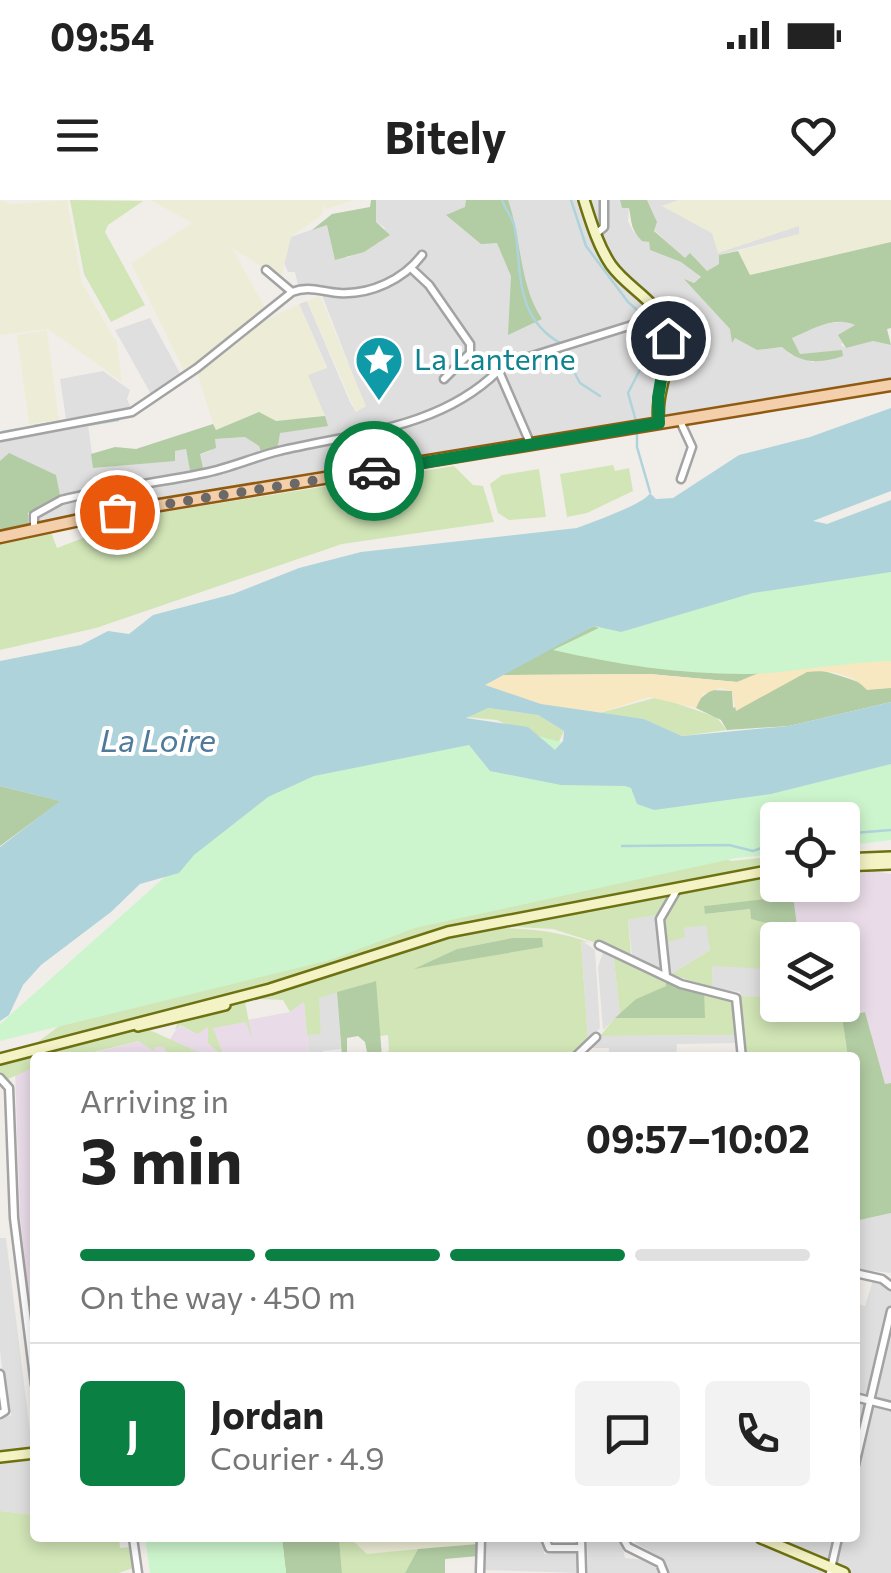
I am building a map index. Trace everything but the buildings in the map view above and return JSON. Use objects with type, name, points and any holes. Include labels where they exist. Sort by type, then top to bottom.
[{"type":"main road","points":[[584,200],[611,266],[668,338],[658,398],[659,423]]},
{"type":"main road","points":[[0,538],[34,528],[891,385]]},
{"type":"main road","points":[[860,862],[891,860]]},
{"type":"main road","points":[[0,1059],[270,990],[448,932],[682,884],[760,872]]},
{"type":"main road","points":[[0,1457],[30,1453]]},
{"type":"main road","points":[[769,1542],[844,1573]]},
{"type":"street","points":[[596,234],[604,226],[604,200]]},
{"type":"street","points":[[0,438],[132,412],[198,368],[292,292],[312,288],[350,293],[404,276],[422,256]]},
{"type":"street","points":[[266,270],[292,292]]},
{"type":"street","points":[[413,270],[430,285],[470,344],[470,353],[444,379]]},
{"type":"street","points":[[34,528],[34,515],[40,508],[61,500],[206,473],[277,452],[350,440],[449,408],[476,393],[498,369],[577,346],[648,313]]},
{"type":"street","points":[[498,369],[527,446]]},
{"type":"street","points":[[680,420],[692,447],[681,480]]},
{"type":"street","points":[[666,976],[660,920],[682,884]]},
{"type":"street","points":[[599,945],[666,976],[736,998],[741,1052]]},
{"type":"street","points":[[580,1052],[596,1037]]},
{"type":"street","points":[[0,1078],[10,1088],[14,1218],[30,1345]]},
{"type":"street","points":[[0,1219],[14,1218]]},
{"type":"street","points":[[860,1274],[891,1286]]},
{"type":"street","points":[[860,1435],[891,1311]]},
{"type":"street","points":[[0,1374],[5,1412],[0,1414]]},
{"type":"street","points":[[860,1398],[891,1406]]},
{"type":"street","points":[[134,1542],[138,1573]]},
{"type":"street","points":[[480,1573],[481,1542]]},
{"type":"street","points":[[547,1542],[549,1548],[581,1548]]},
{"type":"street","points":[[582,1542],[582,1573]]},
{"type":"street","points":[[625,1542],[660,1563],[664,1573]]},
{"type":"street","points":[[831,1569],[837,1542]]},
{"type":"shaded area","points":[[376,200],[620,200],[622,208],[629,208],[628,221],[633,231],[649,243],[650,250],[681,262],[702,278],[694,283],[687,281],[731,330],[732,342],[734,337],[757,350],[782,347],[791,355],[813,362],[842,351],[800,354],[792,338],[819,325],[846,321],[856,325],[841,345],[846,348],[873,341],[891,345],[891,385],[34,528],[34,515],[39,508],[61,500],[56,476],[28,465],[0,461],[0,440],[88,425],[94,468],[175,460],[175,451],[186,449],[191,475],[200,454],[210,451],[215,439],[246,437],[259,446],[261,456],[279,433],[295,429],[307,375],[327,367],[299,304],[307,301],[350,402],[356,412],[365,406],[320,290],[299,289],[295,272],[288,272],[283,261],[291,237],[327,224],[347,258],[380,242],[385,228],[376,222]]},
{"type":"shaded area","points":[[647,200],[679,200],[663,206],[712,233],[799,225],[800,234],[719,255],[719,264],[707,271],[690,254],[685,259],[654,230],[657,222]]},
{"type":"shaded area","points":[[150,318],[181,375],[152,396],[115,330]]},
{"type":"shaded area","points":[[103,371],[130,390],[127,399],[131,408],[66,419],[60,379]]},
{"type":"shaded area","points":[[860,874],[891,874],[891,1083],[885,1084],[865,1012],[860,1013],[860,922],[796,922],[793,902],[860,902]]},
{"type":"shaded area","points":[[658,915],[662,966],[658,969],[632,955],[628,920]]},
{"type":"shaded area","points":[[707,924],[710,950],[671,974],[662,944],[684,928]]},
{"type":"shaded area","points":[[581,940],[595,950],[600,1028],[588,1040]]},
{"type":"shaded area","points":[[604,949],[613,951],[620,1014],[603,1030],[598,967]]},
{"type":"shaded area","points":[[712,966],[760,967],[760,998],[713,988]]},
{"type":"shaded area","points":[[337,992],[341,1049],[309,1052],[307,1035],[321,1033],[318,998]]},
{"type":"shaded area","points":[[304,1002],[309,1052],[97,1052],[139,1041],[170,1039],[179,1025],[197,1034],[199,1029],[290,1012]]},
{"type":"shaded area","points":[[738,1035],[739,1043],[677,1044],[676,1052],[609,1052],[609,1048],[588,1048],[600,1036]]},
{"type":"shaded area","points":[[30,1068],[30,1298],[20,1216],[15,1072]]},
{"type":"shaded area","points":[[891,1213],[891,1273],[860,1270],[860,1220]]},
{"type":"shaded area","points":[[0,1238],[6,1238],[30,1447],[0,1451],[0,1418],[12,1415],[7,1408],[0,1351]]},
{"type":"shaded area","points":[[873,1280],[891,1281],[891,1573],[841,1573],[779,1542],[860,1542],[860,1304],[865,1306]]},
{"type":"shaded area","points":[[30,1461],[30,1514],[0,1511],[0,1464]]},
{"type":"shaded area","points":[[485,1542],[543,1542],[544,1554],[578,1551],[579,1573],[483,1570]]},
{"type":"shaded area","points":[[587,1542],[621,1542],[625,1558],[655,1561],[659,1573],[588,1573]]},
{"type":"shaded area","points":[[634,1542],[759,1542],[834,1573],[667,1573],[665,1560]]},
{"type":"green space","points":[[0,200],[11,204],[67,200],[82,283],[117,343],[122,382],[48,329],[0,335]]},
{"type":"green space","points":[[70,200],[143,201],[108,225],[105,232],[145,305],[111,322],[84,274]]},
{"type":"green space","points":[[150,200],[355,200],[326,209],[323,206],[322,215],[291,237],[282,274],[275,275],[232,248],[267,311],[252,327],[299,304],[327,368],[308,375],[325,416],[276,421],[259,412],[215,431],[196,368],[186,375],[131,263],[192,223]]},
{"type":"green space","points":[[371,200],[376,200],[376,222],[390,235],[364,252],[335,260],[327,225],[312,230],[332,214],[370,207]]},
{"type":"green space","points":[[466,200],[508,200],[513,215],[529,292],[542,319],[508,335],[511,276],[497,243],[481,244],[446,215],[465,207]]},
{"type":"green space","points":[[620,200],[647,200],[657,222],[654,231],[685,258],[690,253],[707,271],[719,264],[719,255],[738,251],[750,275],[891,242],[891,328],[887,329],[891,345],[873,341],[846,348],[838,335],[855,325],[847,322],[823,325],[792,338],[800,354],[842,350],[843,356],[826,360],[803,359],[782,347],[757,350],[735,338],[732,343],[730,329],[684,279],[694,283],[701,277],[681,262],[650,250],[649,242],[642,241],[633,229],[629,208],[622,208]]},
{"type":"green space","points":[[679,200],[891,200],[891,242],[750,275],[738,251],[799,234],[799,226],[718,253],[712,233],[662,206]]},
{"type":"green space","points":[[320,296],[366,406],[356,412],[307,301]]},
{"type":"green space","points":[[47,330],[59,420],[29,424],[17,335]]},
{"type":"green space","points":[[259,412],[276,421],[325,416],[328,426],[280,433],[277,451],[262,456],[259,446],[245,437],[215,439],[216,448],[200,454],[204,473],[191,476],[186,449],[175,451],[175,461],[93,468],[91,454],[115,447],[136,449],[213,424],[216,430]]},
{"type":"green space","points":[[9,453],[56,475],[61,500],[28,513],[28,524],[0,531],[0,461]]},
{"type":"green space","points":[[613,465],[615,471],[629,468],[633,491],[587,513],[567,517],[560,474]]},
{"type":"green space","points":[[454,466],[473,485],[483,486],[494,522],[342,544],[96,628],[0,650],[0,543],[50,530],[57,548],[83,538],[82,525]]},
{"type":"green space","points":[[539,469],[546,517],[509,520],[498,513],[490,484],[502,475]]},
{"type":"green space","points":[[891,537],[891,661],[727,674],[652,668],[553,650],[769,546]]},
{"type":"green space","points":[[891,575],[891,661],[737,682],[650,674],[497,675],[594,626],[607,631]]},
{"type":"green space","points":[[819,670],[891,688],[891,702],[789,726],[727,730],[721,720],[696,708],[696,702],[711,690],[732,691],[733,708],[807,672]]},
{"type":"green space","points":[[658,697],[716,717],[727,730],[682,736],[644,719],[596,714]]},
{"type":"green space","points":[[488,708],[538,715],[564,731],[555,750],[497,720],[465,717]]},
{"type":"green space","points":[[505,727],[634,762],[891,764],[891,840],[860,844],[860,802],[760,802],[760,856],[415,928],[330,960],[0,1041],[0,1024],[214,833],[286,779]]},
{"type":"green space","points":[[0,786],[61,801],[0,846]]},
{"type":"green space","points":[[718,857],[732,861],[760,858],[760,869],[474,923],[331,968],[30,1048],[59,1026],[260,975],[320,934]]},
{"type":"green space","points":[[760,877],[760,901],[704,907],[706,914],[750,909],[751,919],[765,922],[760,922],[760,969],[712,966],[713,988],[671,974],[710,950],[706,925],[684,928],[685,937],[662,944],[667,905],[677,891]]},
{"type":"green space","points":[[673,891],[658,915],[628,920],[631,954],[553,929],[497,926]]},
{"type":"green space","points":[[760,900],[794,902],[797,922],[751,919],[750,909],[705,914],[704,906]]},
{"type":"green space","points":[[488,928],[552,933],[591,943],[581,941],[588,1040],[576,1052],[386,1052],[389,1051],[388,1035],[380,1036],[375,981],[319,998],[321,1034],[307,1035],[304,1002],[290,1012],[283,1000],[260,999],[439,938]],"holes":[[[512,938],[543,947],[418,968],[457,949]]]},
{"type":"green space","points":[[512,938],[542,938],[543,947],[414,969],[457,949]]},
{"type":"green space","points":[[613,951],[665,979],[666,986],[636,999],[620,1014]]},
{"type":"green space","points":[[665,979],[704,991],[705,1018],[615,1018],[636,999],[666,986]]},
{"type":"green space","points":[[376,981],[382,1052],[367,1052],[365,1042],[358,1036],[347,1038],[347,1052],[342,1052],[337,992]]},
{"type":"green space","points":[[704,991],[734,1000],[738,1035],[600,1036],[615,1018],[704,1018]]},
{"type":"green space","points":[[740,996],[760,997],[760,1022],[843,1022],[847,1052],[743,1052]]},
{"type":"green space","points":[[245,1001],[252,1039],[246,1022],[213,1028],[222,1052],[218,1052],[208,1043],[208,1027],[197,1034],[180,1025],[175,1030],[179,1019]]},
{"type":"green space","points":[[865,1012],[885,1084],[891,1083],[891,1213],[860,1220],[860,1052],[847,1052],[843,1022],[860,1022],[860,1013]]},
{"type":"green space","points":[[143,1027],[198,1052],[166,1052],[164,1047],[153,1047],[155,1052],[139,1041],[94,1052],[44,1052]]},
{"type":"green space","points":[[30,1055],[30,1069],[8,1079],[0,1075],[0,1063]]},
{"type":"green space","points":[[0,1511],[30,1514],[30,1542],[119,1542],[120,1548],[130,1547],[133,1568],[119,1573],[0,1573]]},
{"type":"green space","points":[[146,1542],[282,1542],[286,1573],[150,1573]]},
{"type":"green space","points":[[282,1542],[339,1542],[342,1573],[286,1573]]},
{"type":"green space","points":[[339,1542],[354,1542],[367,1554],[418,1549],[405,1573],[342,1573]]},
{"type":"green space","points":[[354,1542],[478,1542],[478,1544],[367,1554]]},
{"type":"green space","points":[[478,1544],[478,1556],[445,1559],[445,1573],[405,1573],[418,1549]]},
{"type":"sand","points":[[855,659],[891,661],[891,688],[867,690],[847,676],[815,671],[736,711],[732,691],[720,688],[703,694],[696,708],[649,697],[596,714],[541,704],[484,685],[497,675],[649,674],[737,682],[775,666]]},
{"type":"water","name":"La Loire","points":[[891,408],[891,491],[813,521],[827,524],[891,500],[891,572],[753,593],[621,632],[594,626],[485,685],[541,704],[644,719],[682,736],[789,726],[891,702],[891,764],[771,794],[654,810],[637,804],[631,788],[625,786],[561,785],[490,771],[469,745],[314,776],[268,797],[194,855],[179,873],[140,884],[111,912],[41,965],[23,985],[9,1015],[0,1021],[0,847],[60,801],[0,786],[0,661],[81,645],[108,631],[129,634],[153,615],[233,594],[299,568],[361,552],[577,528],[629,507],[650,493],[656,499],[673,498],[739,455],[810,437]],"holes":[[[488,708],[538,715],[564,731],[563,741],[555,750],[528,727],[466,718]]]},
{"type":"waterway","points":[[502,200],[514,225],[528,308],[546,333],[562,344]]},
{"type":"waterway","points":[[571,200],[586,246],[628,302],[653,324],[653,344],[628,393],[636,421]]},
{"type":"waterway","points":[[571,366],[580,383],[600,396]]},
{"type":"waterway","points":[[34,426],[72,420]]},
{"type":"waterway","points":[[88,425],[118,420]]},
{"type":"waterway","points":[[637,428],[637,447],[650,492]]},
{"type":"waterway","points":[[3,432],[20,429]]},
{"type":"waterway","points":[[860,833],[891,830]]},
{"type":"waterway","points":[[622,846],[760,848]]},
{"type":"way so far","points":[[117,512],[374,471]]},
{"type":"place","name":"La Lanterne","points":[[379,402]]},
{"type":"route","points":[[374,471],[659,423],[658,398],[668,338]]}]
